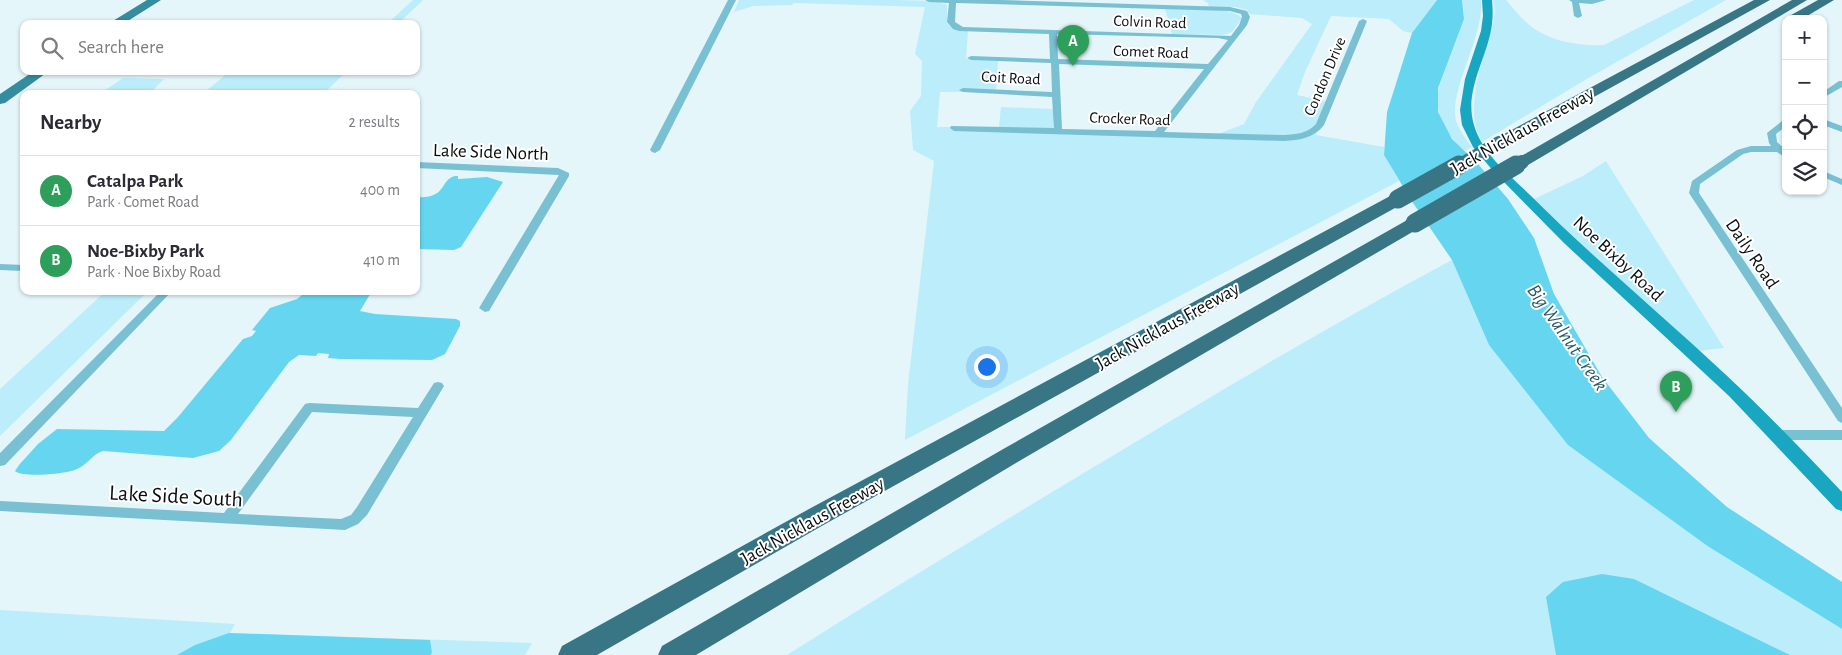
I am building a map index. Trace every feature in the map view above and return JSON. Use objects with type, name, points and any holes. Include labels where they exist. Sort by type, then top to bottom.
[{"type":"highway","points":[[1650,60],[1658,46],[1742,0]]},
{"type":"highway","name":"Jack Nicklaus Freeway","points":[[572,655],[836,506],[1650,60],[1764,0]]},
{"type":"highway","name":"Jack Nicklaus Freeway","points":[[672,655],[996,464],[1693,64],[1801,0]]},
{"type":"highway","points":[[1799,15],[1828,0]]},
{"type":"highway","points":[[1693,64],[1782,24]]},
{"type":"main road","points":[[126,16],[127,10],[142,0]]},
{"type":"main road","points":[[120,20],[154,0]]},
{"type":"main road","points":[[0,99],[36,75]]},
{"type":"street","points":[[655,150],[732,0]]},
{"type":"street","points":[[929,0],[1230,9],[1244,14],[1246,21],[1158,134]]},
{"type":"street","name":"Noe Bixby Road","points":[[1488,0],[1488,22],[1465,107],[1467,125],[1478,145],[1516,188],[1589,262],[1718,376],[1842,504]]},
{"type":"street","points":[[1578,16],[1574,0],[1602,0]]},
{"type":"street","name":"Colvin Road","points":[[953,1],[951,22],[956,27],[962,29],[1218,36],[1232,38]]},
{"type":"street","name":"Condon Drive","points":[[1305,136],[1315,132],[1320,125],[1363,22]]},
{"type":"street","points":[[1053,32],[1058,130]]},
{"type":"street","name":"Comet Road","points":[[971,58],[1211,66]]},
{"type":"street","points":[[1827,93],[1842,83]]},
{"type":"street","name":"Coit Road","points":[[963,90],[1056,95]]},
{"type":"street","points":[[1827,123],[1842,129]]},
{"type":"street","points":[[1782,124],[1771,133],[1773,143],[1782,152]]},
{"type":"street","name":"Crocker Road","points":[[954,128],[1284,138],[1305,136]]},
{"type":"street","name":"Daily Road","points":[[1782,152],[1751,149],[1740,152],[1699,180],[1693,188],[1694,193],[1842,418]]},
{"type":"street","name":"Lake Side North","points":[[420,165],[558,171],[564,173],[564,176],[484,308]]},
{"type":"street","points":[[1827,176],[1842,182]]},
{"type":"street","points":[[0,267],[20,268]]},
{"type":"street","points":[[0,461],[163,295]]},
{"type":"street","points":[[228,519],[308,407],[422,413],[438,386]]},
{"type":"street","name":"Lake Side South","points":[[0,506],[341,525],[350,523],[358,518],[422,413]]},
{"type":"street","points":[[1776,435],[1842,435]]},
{"type":"shaded area","points":[[413,0],[423,0],[402,20],[391,20]]},
{"type":"shaded area","points":[[739,0],[895,0],[934,1],[947,5],[947,23],[950,26],[968,31],[966,59],[998,61],[996,90],[940,92],[937,127],[999,127],[1001,107],[1054,109],[1056,129],[1218,134],[1244,124],[1256,102],[1312,24],[1302,18],[1249,14],[1247,10],[1236,7],[1209,7],[1208,3],[1203,0],[1437,0],[1412,33],[1403,31],[1389,19],[1331,16],[1305,72],[1297,95],[1325,101],[1316,135],[1384,147],[1384,155],[1399,181],[905,440],[908,384],[934,161],[913,150],[910,111],[921,96],[922,61],[915,54],[925,7],[794,3],[792,5],[753,6],[734,12]]},
{"type":"shaded area","points":[[1462,0],[1481,0],[1477,31],[1461,80],[1455,109],[1457,124],[1472,147],[1464,151],[1451,136],[1438,110],[1440,83],[1462,23],[1464,10]]},
{"type":"shaded area","points":[[1493,0],[1506,0],[1529,25],[1549,37],[1576,44],[1604,45],[1694,0],[1726,0],[1585,80],[1482,142],[1476,129],[1474,114],[1475,98],[1481,64],[1494,19]]},
{"type":"shaded area","points":[[1165,9],[1217,9],[1236,14],[1242,18],[1232,32],[1223,35],[1172,34]]},
{"type":"shaded area","points":[[225,75],[343,75],[327,90],[207,90]]},
{"type":"shaded area","points":[[123,78],[164,79],[153,90],[106,90]]},
{"type":"shaded area","points":[[1606,161],[1724,348],[1697,351],[1532,200],[1583,176]]},
{"type":"shaded area","points":[[1452,260],[1489,345],[1709,547],[1842,629],[1842,655],[787,655],[1219,392],[1358,311]]},
{"type":"shaded area","points":[[102,295],[144,295],[0,436],[0,389]]},
{"type":"shaded area","points":[[0,610],[235,624],[230,633],[532,643],[525,655],[0,655]]},
{"type":"water","name":"Big Walnut Creek","points":[[1437,0],[1462,0],[1464,19],[1438,88],[1438,112],[1452,139],[1478,164],[1508,199],[1534,238],[1554,294],[1602,377],[1649,438],[1727,507],[1842,582],[1842,629],[1709,547],[1568,445],[1489,345],[1452,260],[1411,200],[1384,155],[1387,112],[1412,33]]},
{"type":"water","points":[[455,176],[458,176],[458,179],[487,177],[503,182],[461,247],[454,250],[420,249],[420,197],[426,197],[438,192],[450,178]]},
{"type":"water","points":[[302,295],[370,295],[360,311],[375,314],[456,319],[460,321],[460,326],[445,354],[432,360],[340,359],[328,358],[329,354],[318,353],[316,356],[299,355],[289,362],[231,440],[219,451],[193,458],[103,451],[81,467],[72,471],[35,475],[15,471],[38,444],[57,429],[164,431],[178,417],[243,339],[252,336],[256,331],[252,330],[270,308],[297,299]]},
{"type":"water","points":[[1602,574],[1634,579],[1790,655],[1556,655],[1546,597],[1563,582]]},
{"type":"water","points":[[229,633],[430,640],[432,653],[430,655],[177,655],[195,645]]},
{"type":"place","name":"Catalpa Park","points":[[1073,66]]},
{"type":"place","name":"Noe-Bixby Park","points":[[1676,412]]}]
